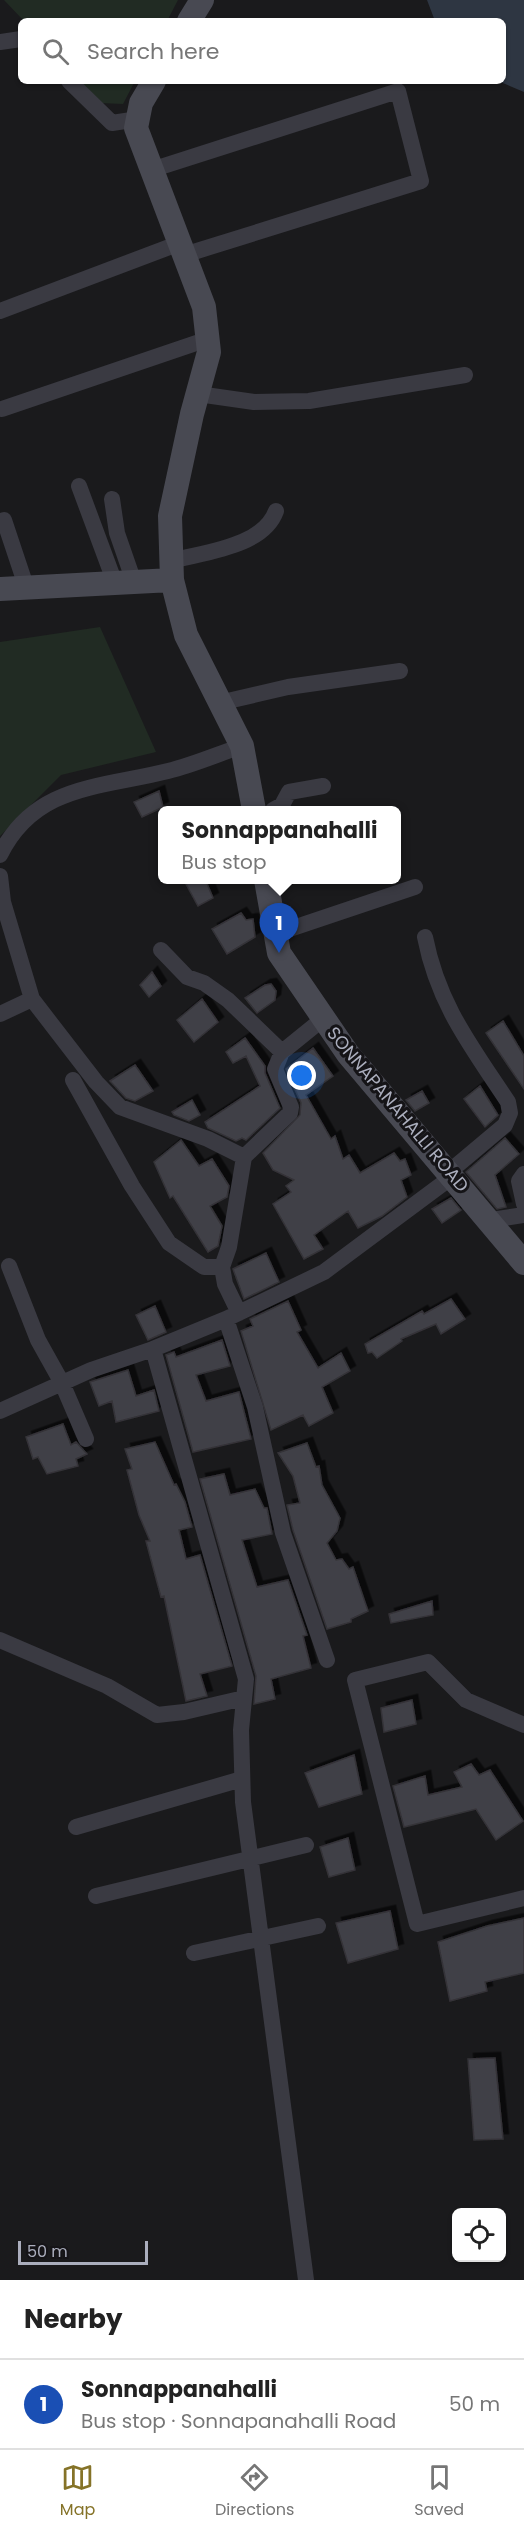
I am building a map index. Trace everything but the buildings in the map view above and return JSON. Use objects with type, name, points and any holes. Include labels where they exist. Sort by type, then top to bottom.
[{"type":"street","points":[[191,18],[202,0]]},
{"type":"street","points":[[0,42],[18,39]]},
{"type":"street","points":[[72,84],[112,123],[138,119]]},
{"type":"street","points":[[152,84],[141,103],[136,128],[204,307],[209,352],[170,516],[172,570],[186,635],[242,746],[253,806]]},
{"type":"street","points":[[0,310],[182,249],[421,182],[398,91],[151,170]]},
{"type":"street","points":[[2,409],[208,339]]},
{"type":"street","points":[[198,394],[254,402],[309,401],[465,375]]},
{"type":"street","points":[[79,486],[125,583]]},
{"type":"street","points":[[112,499],[125,583]]},
{"type":"street","points":[[0,590],[125,583],[172,570],[247,540],[272,522],[276,511]]},
{"type":"street","points":[[4,520],[27,589]]},
{"type":"street","points":[[219,703],[288,687],[400,671]]},
{"type":"street","points":[[0,855],[8,839],[35,810],[71,790],[172,771],[242,746]]},
{"type":"street","points":[[280,806],[289,792],[323,786]]},
{"type":"street","points":[[0,876],[3,902],[32,999],[96,1082],[120,1107],[208,1139],[244,1157]]},
{"type":"street","name":"SONNAPANAHALLI ROAD","points":[[267,884],[279,953],[348,1054],[491,1220],[524,1263]]},
{"type":"street","points":[[275,934],[415,887]]},
{"type":"street","points":[[0,1411],[62,1383],[233,1316],[324,1272],[451,1174],[505,1125],[510,1113],[508,1102],[452,1016],[432,972],[425,937]]},
{"type":"street","points":[[161,950],[187,977],[204,983],[228,1000],[282,1052]]},
{"type":"street","points":[[0,1014],[32,999]]},
{"type":"street","points":[[324,1018],[282,1052],[275,1069],[291,1107],[290,1113],[244,1157],[229,1246],[222,1267],[283,1533],[327,1660]]},
{"type":"street","points":[[73,1080],[132,1186],[169,1244],[204,1267],[222,1267]]},
{"type":"street","points":[[524,1174],[519,1181],[524,1204]]},
{"type":"street","points":[[491,1220],[524,1215]]},
{"type":"street","points":[[9,1266],[38,1340],[62,1383],[86,1439]]},
{"type":"street","points":[[153,1349],[246,1679],[241,1730],[242,1779],[306,2280]]},
{"type":"street","points":[[0,1640],[107,1686],[157,1715],[184,1712],[244,1698]]},
{"type":"street","points":[[524,1725],[466,1700],[428,1662],[355,1680],[417,1924],[524,1898]]},
{"type":"street","points":[[76,1827],[242,1779]]},
{"type":"street","points":[[96,1896],[306,1845]]},
{"type":"street","points":[[194,1953],[318,1926]]},
{"type":"shaded area","points":[[4,0],[178,0],[169,18],[21,18]]},
{"type":"shaded area","points":[[83,84],[133,84],[123,104],[100,103]]},
{"type":"shaded area","points":[[100,627],[156,752],[61,775],[0,836],[0,642]]},
{"type":"water","points":[[427,0],[524,0],[524,92],[505,84],[506,18],[434,18]]},
{"type":"place","name":"Sonnappanahalli","points":[[279,953]]}]
